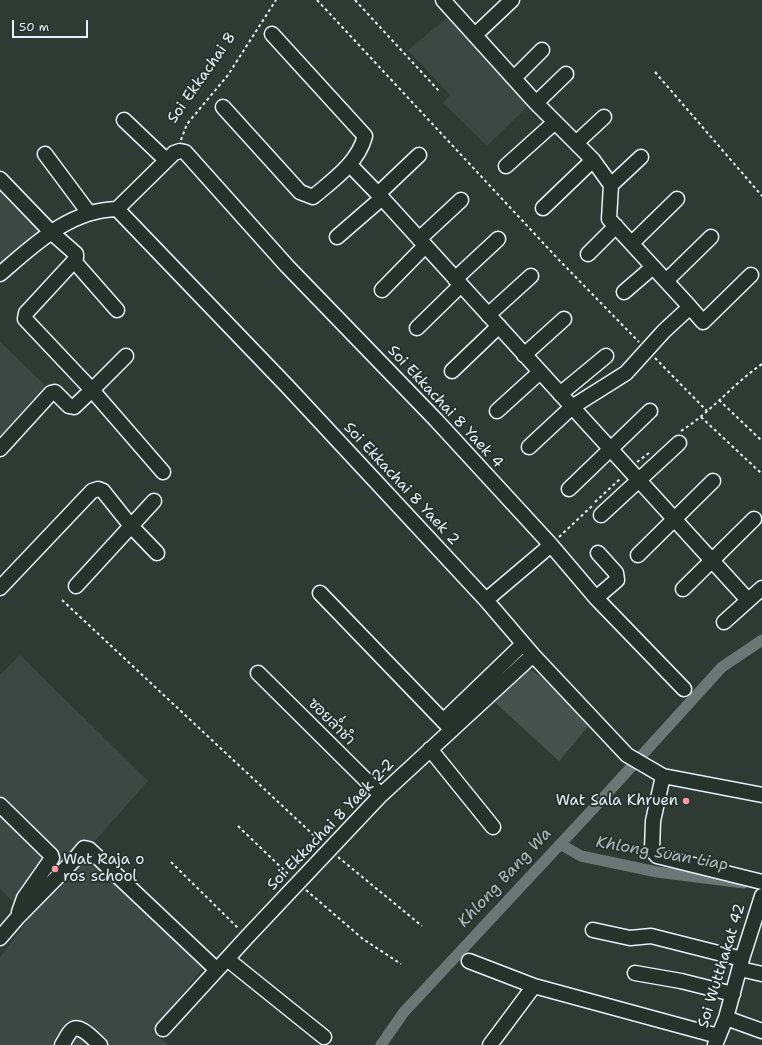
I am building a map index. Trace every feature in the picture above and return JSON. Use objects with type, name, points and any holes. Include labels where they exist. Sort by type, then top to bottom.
[{"type":"street","points":[[443,0],[536,103],[593,160],[611,184],[609,219],[703,322],[751,275]]},
{"type":"street","points":[[475,35],[512,0]]},
{"type":"street","points":[[223,107],[300,192],[313,197],[350,165],[363,146],[365,136],[272,34]]},
{"type":"street","points":[[514,78],[542,50]]},
{"type":"street","points":[[536,103],[566,74]]},
{"type":"street","points":[[576,143],[604,116]]},
{"type":"street","points":[[124,120],[166,160]]},
{"type":"street","points":[[506,166],[555,122]]},
{"type":"street","points":[[3,266],[70,220],[89,213],[117,209],[166,160],[174,153],[180,151]]},
{"type":"street","name":"Soi Ekkachai 8 Yaek 4","points":[[180,151],[186,152],[287,266],[436,420],[551,545],[596,598],[684,689]]},
{"type":"street","points":[[46,154],[89,213]]},
{"type":"street","points":[[337,236],[380,196],[419,155]]},
{"type":"street","points":[[611,184],[641,157]]},
{"type":"street","points":[[543,208],[593,160]]},
{"type":"street","points":[[350,165],[499,326],[748,600]]},
{"type":"street","points":[[0,179],[51,232],[76,254],[74,261],[26,313],[25,319],[92,390],[163,472]]},
{"type":"street","points":[[632,243],[677,198]]},
{"type":"street","points":[[382,290],[422,242],[461,200]]},
{"type":"street","name":"Soi Ekkachai 8 Yaek 2","points":[[117,209],[287,386],[486,600],[533,655],[627,755],[663,776],[762,795]]},
{"type":"street","points":[[588,254],[616,226]]},
{"type":"street","points":[[666,281],[711,237]]},
{"type":"street","points":[[417,328],[498,239]]},
{"type":"street","points":[[74,261],[117,310]]},
{"type":"street","points":[[624,292],[653,267]]},
{"type":"street","points":[[488,315],[530,276]]},
{"type":"street","points":[[529,447],[572,407],[626,373],[664,331],[690,307]]},
{"type":"street","points":[[524,355],[564,319]]},
{"type":"street","points":[[452,371],[499,326]]},
{"type":"street","points":[[0,449],[51,393],[55,392],[69,406],[74,407],[126,356]]},
{"type":"street","points":[[560,394],[606,356]]},
{"type":"street","points":[[497,411],[540,372]]},
{"type":"street","points":[[569,489],[650,411]]},
{"type":"street","points":[[601,516],[679,443]]},
{"type":"street","points":[[638,555],[713,481]]},
{"type":"street","points":[[0,588],[92,491],[98,489],[103,491],[131,526],[157,553]]},
{"type":"street","points":[[76,586],[154,501]]},
{"type":"street","points":[[683,590],[754,518]]},
{"type":"street","points":[[486,600],[551,545]]},
{"type":"street","points":[[596,598],[617,580],[616,572],[598,553]]},
{"type":"street","points":[[724,622],[762,588]]},
{"type":"street","points":[[320,593],[447,726],[523,644]]},
{"type":"street","name":"Soi Ekkachai 8 Yaek 2-2","points":[[164,1029],[247,937],[381,795],[430,749],[447,726],[533,655]]},
{"type":"street","name":"ซอยล่ำชำ","points":[[258,673],[381,795]]},
{"type":"street","points":[[430,749],[493,827]]},
{"type":"street","points":[[663,776],[653,822],[652,850],[654,853],[657,856],[762,882]]},
{"type":"street","points":[[0,805],[51,854],[52,858],[24,898],[18,917]]},
{"type":"street","points":[[0,938],[84,848],[88,849],[217,970]]},
{"type":"street","name":"Soi Wutthakat 42","points":[[717,1041],[726,1018],[762,896]]},
{"type":"street","points":[[593,930],[630,938],[650,936],[741,964],[762,974]]},
{"type":"street","points":[[227,959],[324,1037]]},
{"type":"street","points":[[469,961],[534,986],[717,1041]]},
{"type":"street","points":[[635,973],[681,981],[733,994]]},
{"type":"street","points":[[490,1045],[534,986]]},
{"type":"street","points":[[726,1018],[762,1031]]},
{"type":"street","points":[[62,1045],[71,1030],[80,1028],[100,1045]]},
{"type":"path","name":"Soi Ekkachai 8","points":[[180,151],[181,139],[187,124],[228,75],[275,0]]},
{"type":"path","points":[[317,0],[558,260],[707,411]]},
{"type":"path","points":[[355,0],[439,91]]},
{"type":"path","points":[[655,72],[762,196]]},
{"type":"path","points":[[719,400],[762,441]]},
{"type":"path","points":[[701,417],[762,474]]},
{"type":"path","points":[[62,600],[329,850],[422,926]]},
{"type":"path","points":[[238,826],[298,883],[363,939],[401,964]]},
{"type":"path","points":[[171,862],[247,937]]},
{"type":"shaded area","points":[[448,17],[528,106],[487,146],[443,103],[450,95],[408,50]]},
{"type":"shaded area","points":[[0,174],[51,224],[0,269]]},
{"type":"shaded area","points":[[0,342],[45,385],[0,437]]},
{"type":"shaded area","name":"Wat Raja o ros school","points":[[20,655],[148,781],[88,849],[209,960],[152,1032],[169,1045],[0,1045],[0,957],[30,917],[0,889],[0,675]]},
{"type":"shaded area","points":[[525,667],[543,677],[590,724],[559,761],[489,697]]},
{"type":"waterway","name":"Khlong Bang Wa","points":[[381,1045],[404,1012],[593,809],[722,667],[762,640]]},
{"type":"waterway","name":"Khlong Suan Liap","points":[[560,844],[581,856],[657,872],[744,883]]},
{"type":"place","name":"Wat Sala Khruen","points":[[686,801]]},
{"type":"place","name":"Wat Raja o ros school","points":[[55,869]]}]
